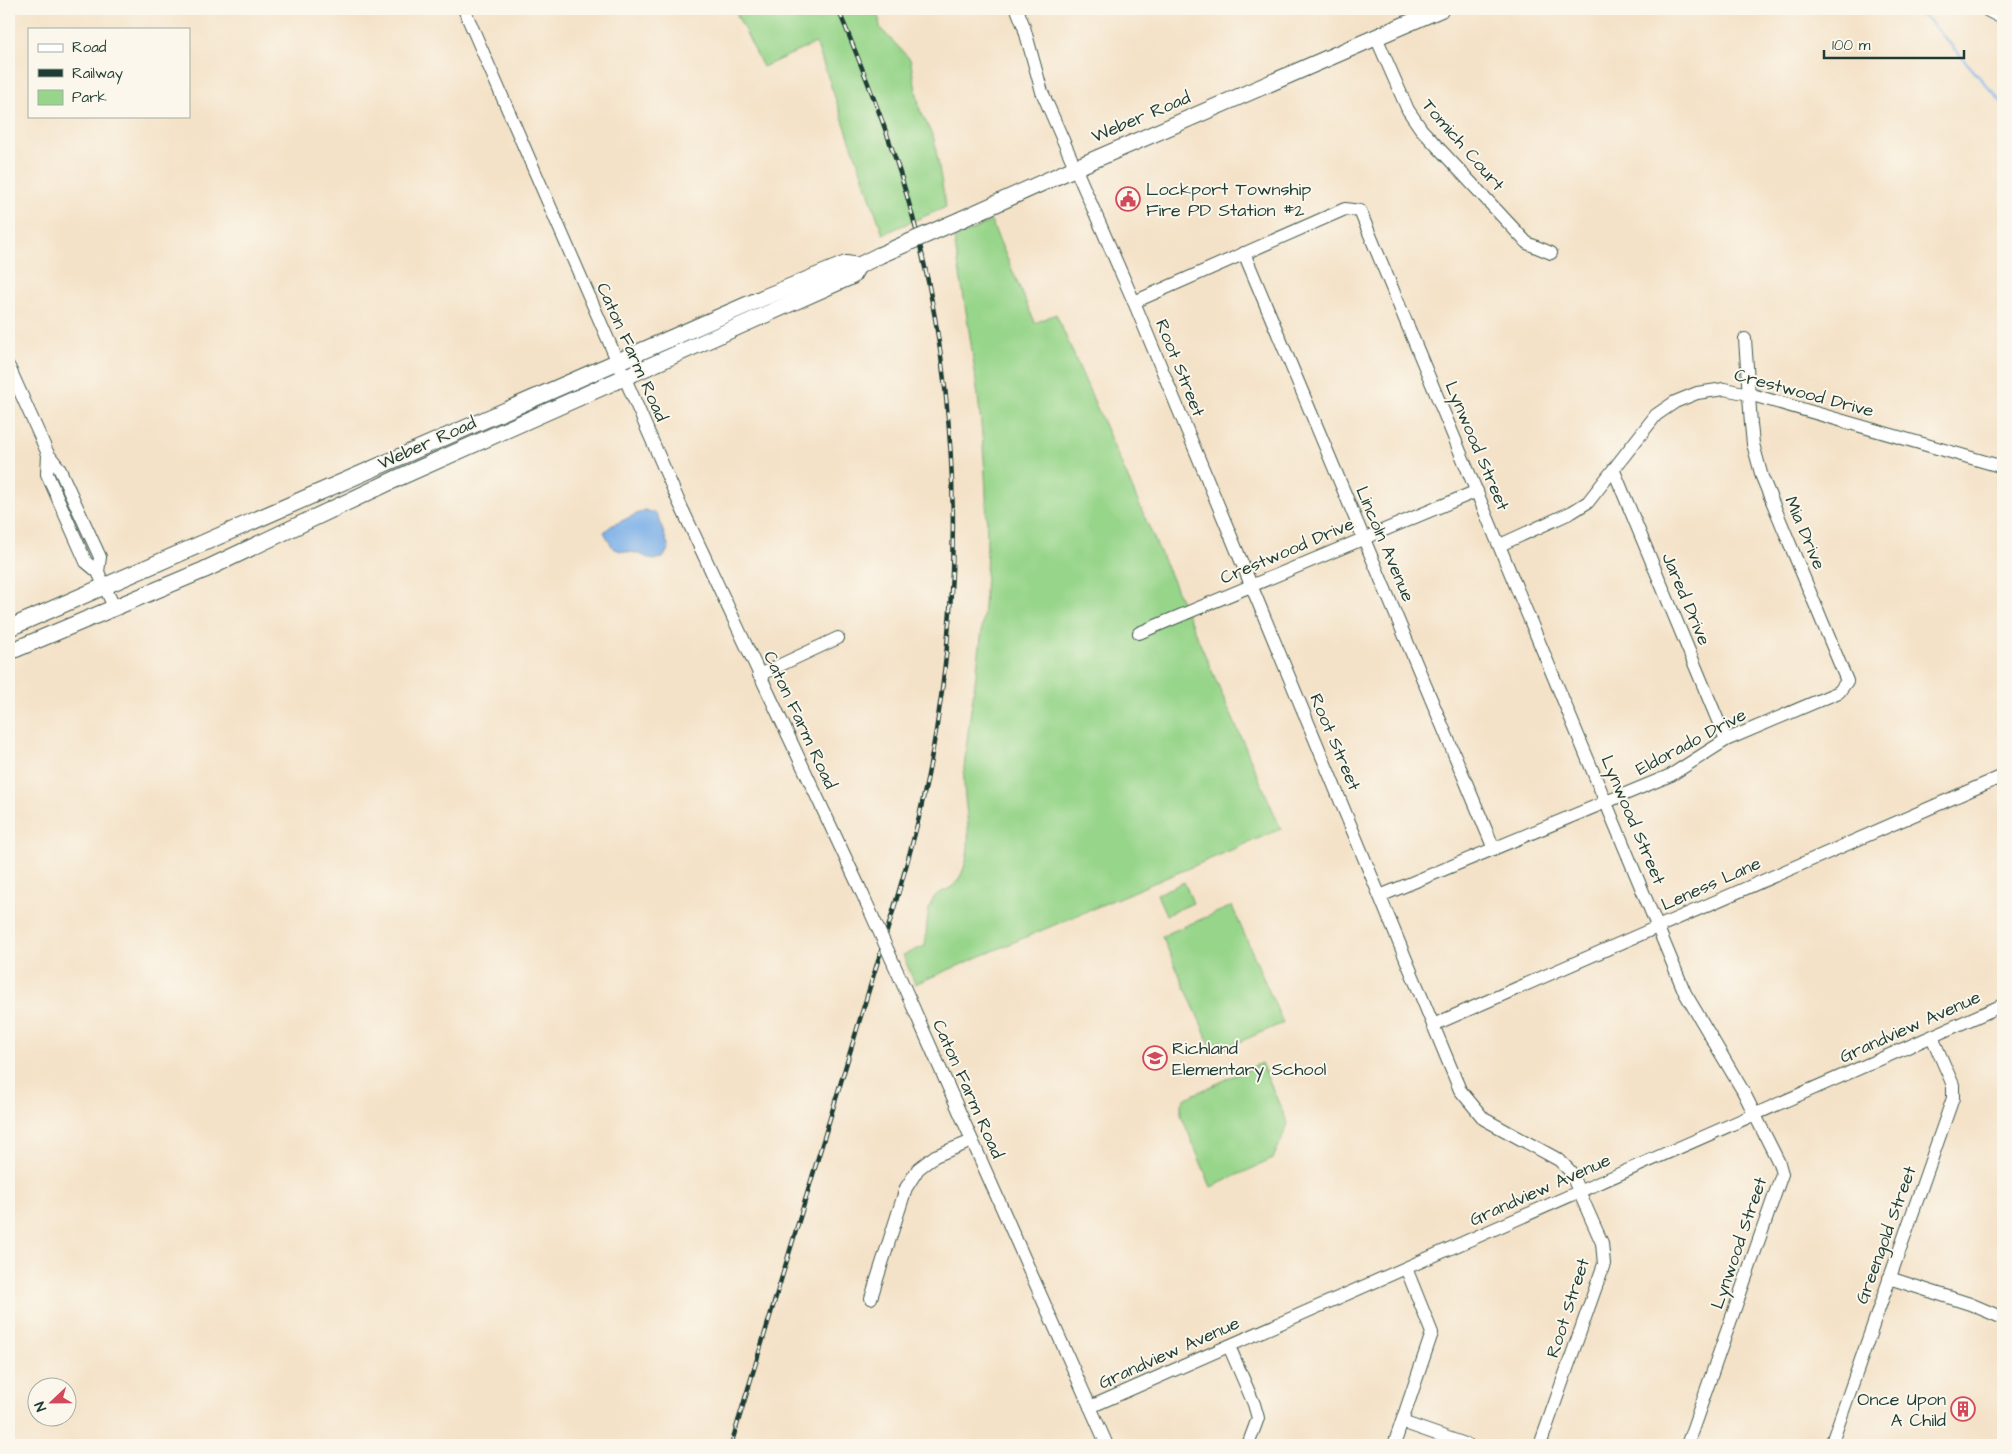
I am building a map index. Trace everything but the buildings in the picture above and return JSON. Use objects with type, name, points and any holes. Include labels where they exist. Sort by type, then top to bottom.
[{"type":"main road","name":"Weber Road","points":[[9,652],[204,570],[398,478],[852,276],[858,266],[880,255],[1441,9]]},
{"type":"main road","points":[[1989,9],[2003,16]]},
{"type":"main road","name":"Weber Road","points":[[9,628],[102,579],[846,264],[858,266]]},
{"type":"street","name":"Caton Farm Road","points":[[464,9],[678,500],[862,893],[1107,1445]]},
{"type":"street","name":"Root Street","points":[[1017,9],[1024,27],[1042,92],[1134,302],[1460,1090],[1471,1106],[1484,1119],[1559,1160],[1570,1171],[1602,1243],[1604,1264],[1540,1445]]},
{"type":"street","name":"Tomich Court","points":[[1376,38],[1408,110],[1421,129],[1527,243],[1551,253]]},
{"type":"street","name":"Lynwood Street","points":[[1244,253],[1346,209],[1360,210],[1685,993],[1743,1091],[1779,1163],[1782,1174],[1687,1445]]},
{"type":"street","points":[[1134,302],[1244,253]]},
{"type":"street","name":"Lincoln Avenue","points":[[1244,253],[1494,849]]},
{"type":"street","name":"Mia Drive","points":[[1745,338],[1753,444],[1762,477],[1848,681]]},
{"type":"street","points":[[9,367],[48,454],[46,474],[86,562],[102,579],[114,607]]},
{"type":"street","name":"Crestwood Drive","points":[[1500,545],[1572,512],[1588,502],[1614,471],[1637,436],[1656,415],[1675,402],[1697,393],[1724,389],[1750,394],[2003,467]]},
{"type":"street","name":"Jared Drive","points":[[1614,471],[1726,740]]},
{"type":"street","name":"Crestwood Drive","points":[[1139,633],[1476,491]]},
{"type":"street","points":[[759,675],[838,638]]},
{"type":"street","name":"Eldorado Drive","points":[[1380,896],[1671,775],[1726,740],[1840,692],[1848,681]]},
{"type":"street","name":"Leness Lane","points":[[1433,1025],[2003,776]]},
{"type":"street","name":"Grandview Avenue","points":[[1090,1407],[2003,1005]]},
{"type":"street","name":"Greengold Street","points":[[1830,1445],[1953,1098],[1953,1085],[1932,1037]]},
{"type":"street","points":[[871,1298],[906,1188],[918,1169],[935,1156],[972,1140]]},
{"type":"street","points":[[1394,1445],[1432,1333],[1406,1268]]},
{"type":"street","points":[[1889,1278],[1970,1304],[2003,1318]]},
{"type":"street","points":[[1229,1346],[1254,1404],[1258,1418],[1248,1445]]},
{"type":"street","points":[[1402,1422],[1468,1445]]},
{"type":"green space","points":[[734,9],[878,9],[880,28],[910,59],[920,110],[934,139],[946,207],[883,234],[816,43],[763,67]]},
{"type":"green space","points":[[991,221],[1035,323],[1056,314],[1281,829],[915,984],[903,955],[925,946],[928,917],[933,898],[954,885],[962,874],[967,856],[968,823],[964,791],[964,769],[983,614],[987,547],[984,459],[980,415],[954,239]]},
{"type":"green space","points":[[1184,882],[1193,903],[1166,915],[1157,894]]},
{"type":"green space","points":[[1232,906],[1283,1023],[1214,1053],[1162,936]]},
{"type":"green space","points":[[1261,1063],[1288,1124],[1273,1159],[1211,1187],[1181,1115],[1181,1104],[1184,1099]]},
{"type":"water","points":[[645,510],[657,514],[669,548],[663,558],[653,560],[637,553],[620,551],[613,548],[604,532],[611,526]]},
{"type":"waterway","points":[[1910,9],[1929,20],[2003,104]]},
{"type":"railway","points":[[731,1445],[912,845],[935,740],[950,611],[953,556],[950,446],[938,336],[928,282],[901,176],[871,92],[838,9]]},
{"type":"place","name":"Lockport Township Fire PD Station #2","points":[[1128,199]]},
{"type":"place","name":"Richland Elementary School","points":[[1155,1058]]},
{"type":"place","name":"Once Upon A Child","points":[[1963,1409]]}]
